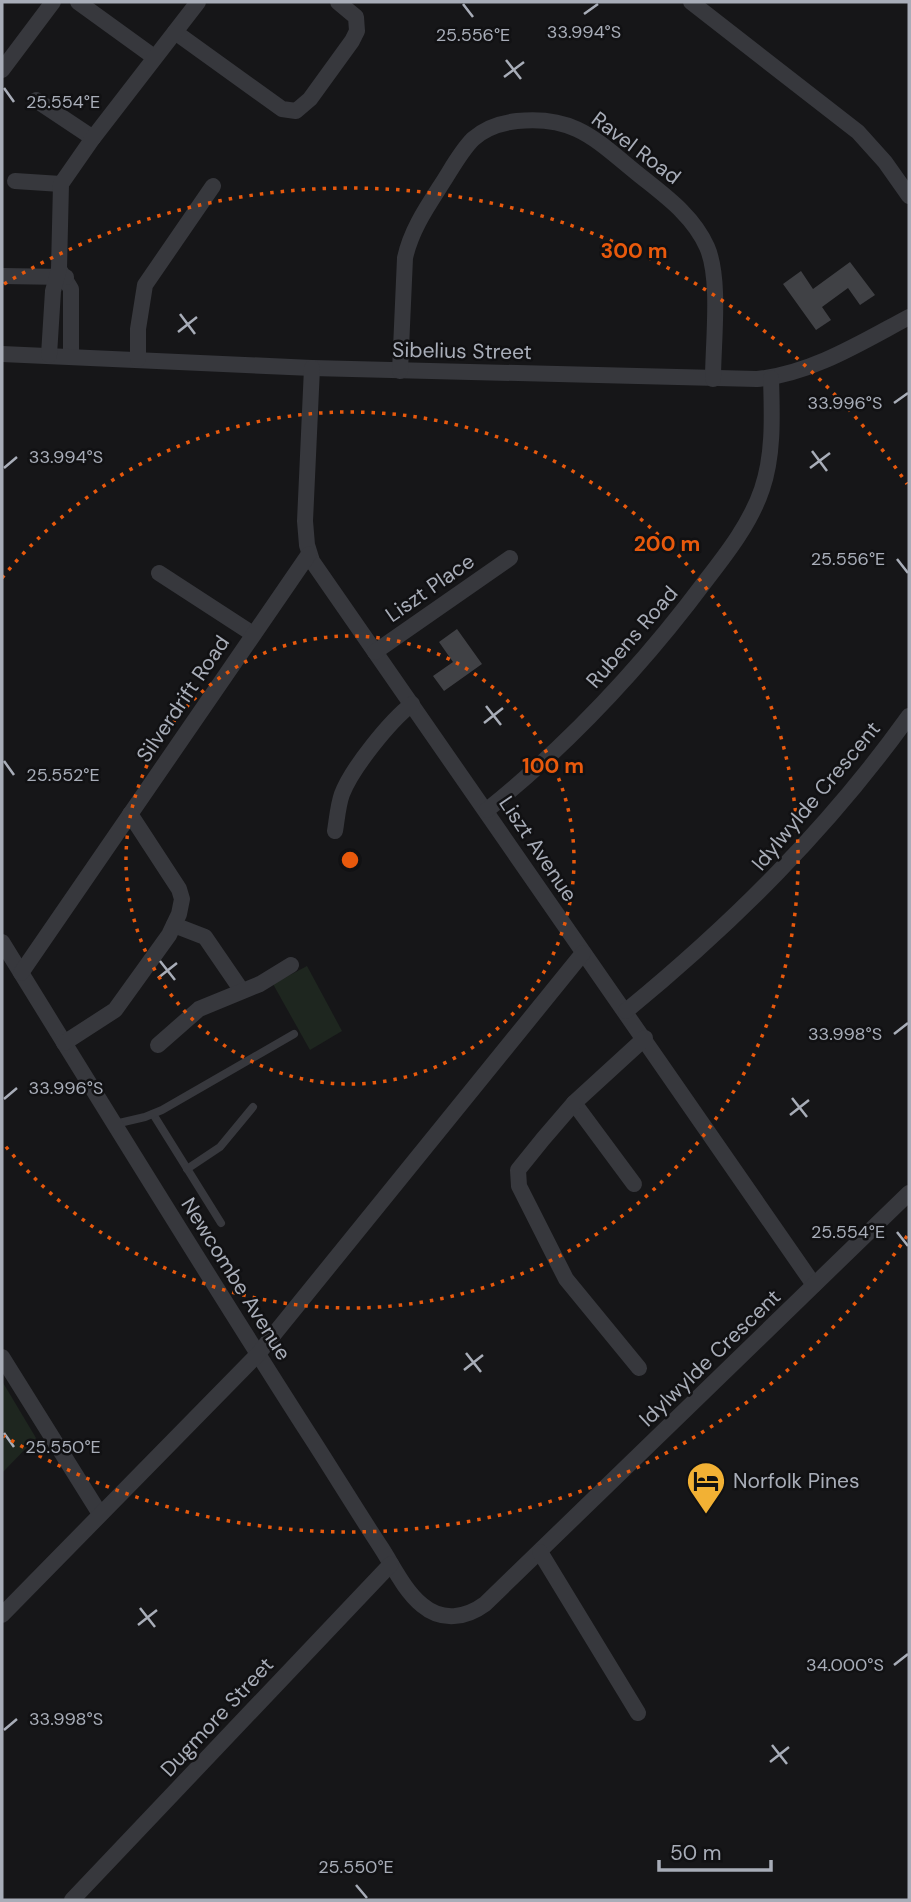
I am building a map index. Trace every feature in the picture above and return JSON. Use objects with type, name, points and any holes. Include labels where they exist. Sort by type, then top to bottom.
[{"type":"street","points":[[2,70],[49,7],[32,2]]},
{"type":"street","points":[[78,2],[155,57]]},
{"type":"street","points":[[49,355],[60,274],[61,184],[198,2]]},
{"type":"street","points":[[175,32],[282,109],[296,111],[310,99],[357,32],[356,17],[338,2]]},
{"type":"street","points":[[691,2],[858,132],[886,162],[909,196]]},
{"type":"street","points":[[36,100],[93,138]]},
{"type":"street","name":"Ravel Road","points":[[400,371],[405,258],[422,215],[460,155],[478,135],[504,123],[542,120],[570,125],[594,139],[673,202],[695,226],[706,246],[712,267],[713,379]]},
{"type":"street","points":[[15,181],[61,184]]},
{"type":"street","points":[[138,359],[138,329],[145,285],[213,186]]},
{"type":"street","points":[[2,276],[60,274]]},
{"type":"street","points":[[60,274],[71,289],[71,356]]},
{"type":"street","name":"Sibelius Street","points":[[2,354],[400,371],[713,379],[771,377],[822,361],[909,317]]},
{"type":"street","name":"Liszt Avenue","points":[[312,368],[305,512],[309,554],[316,567],[583,953],[645,1038],[814,1286]]},
{"type":"street","name":"Rubens Road","points":[[486,810],[553,754],[580,727],[678,617],[737,537],[758,499],[766,475],[770,445],[771,377]]},
{"type":"street","name":"Silverdrift Road","points":[[21,973],[309,554]]},
{"type":"street","name":"Liszt Place","points":[[374,652],[510,558]]},
{"type":"street","points":[[159,573],[253,634]]},
{"type":"street","points":[[335,831],[345,786],[388,724],[412,704]]},
{"type":"street","name":"Idylwylde Crescent","points":[[626,1011],[676,970],[775,878],[885,750],[909,716]]},
{"type":"street","points":[[64,1043],[115,1010],[169,935],[182,899],[179,889],[130,814]]},
{"type":"street","points":[[174,925],[205,937],[242,992]]},
{"type":"street","name":"Newcombe Avenue","points":[[2,942],[391,1564],[424,1607],[452,1617]]},
{"type":"street","points":[[2,1615],[258,1354],[583,953]]},
{"type":"street","points":[[158,1045],[200,1009],[260,984],[291,965]]},
{"type":"street","points":[[639,1368],[566,1279],[517,1177],[522,1164],[575,1103],[645,1038]]},
{"type":"street","points":[[575,1103],[634,1184]]},
{"type":"street","name":"Idylwylde Crescent","points":[[452,1617],[472,1614],[485,1604],[909,1193]]},
{"type":"street","points":[[2,1357],[100,1514]]},
{"type":"street","points":[[540,1552],[638,1713]]},
{"type":"street","name":"Dugmore Street","points":[[72,1900],[391,1564]]},
{"type":"lane","points":[[115,1124],[153,1114],[294,1034]]},
{"type":"lane","points":[[187,1169],[220,1147],[253,1107]]},
{"type":"lane","points":[[153,1114],[221,1223]]},
{"type":"shaded area","points":[[307,966],[342,1031],[310,1050],[273,984]]},
{"type":"shaded area","points":[[2,1381],[36,1438],[2,1473]]},
{"type":"building","points":[[850,262],[875,295],[860,305],[848,288],[822,307],[831,320],[816,330],[783,284],[801,271],[813,289]]},
{"type":"building","points":[[457,629],[482,664],[444,691],[433,676],[453,662],[439,642]]},
{"type":"place","name":"Norfolk Pines","points":[[706,1515]]}]
